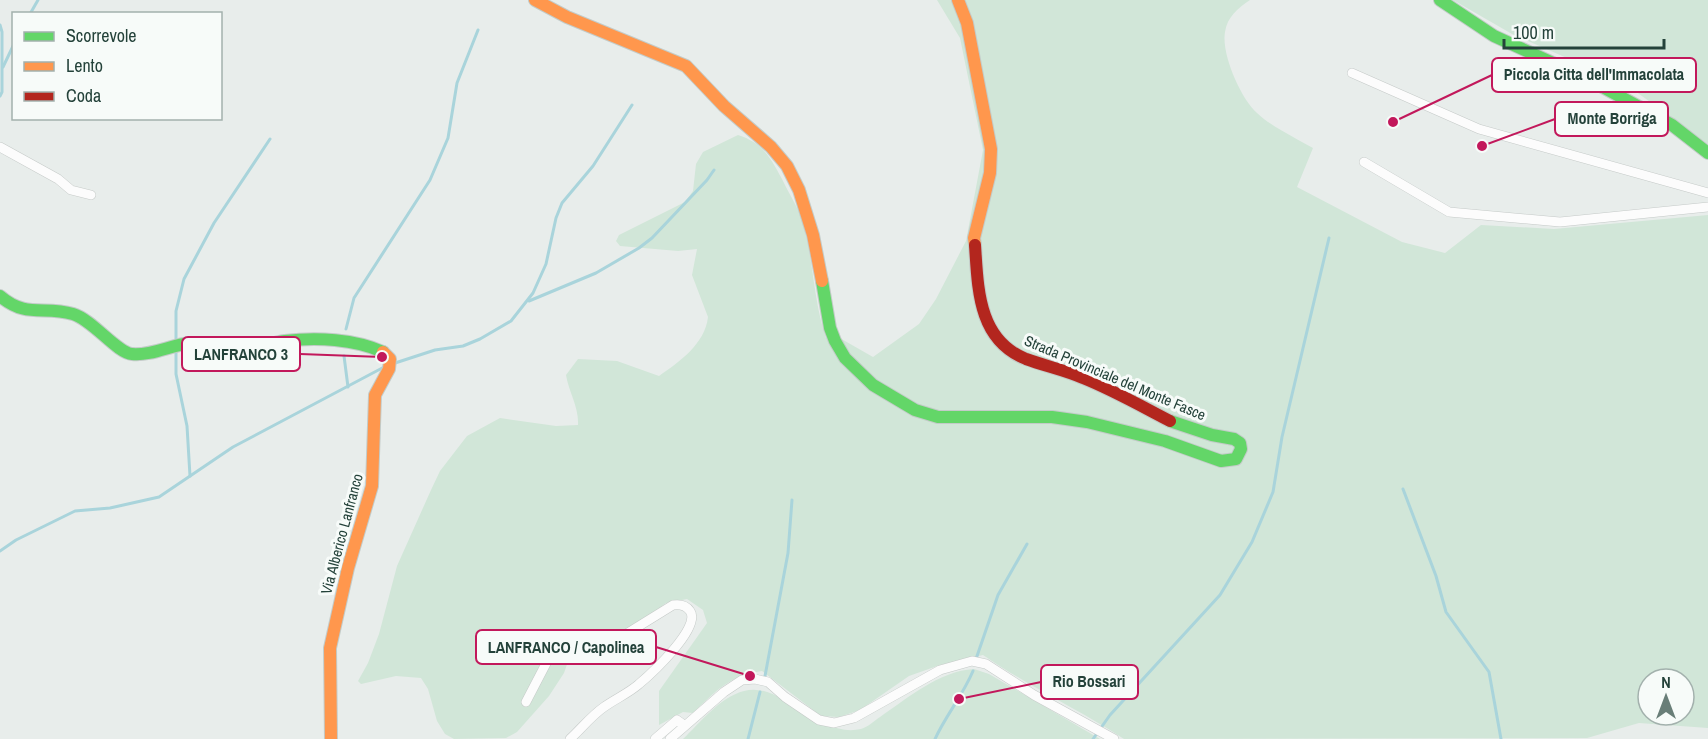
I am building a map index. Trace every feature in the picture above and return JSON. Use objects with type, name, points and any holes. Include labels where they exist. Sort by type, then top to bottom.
[{"type":"main road","name":"Strada Provinciale del Monte Fasce","points":[[535,0],[567,16],[686,66],[699,76],[722,104],[772,148],[793,177],[805,208],[820,268],[831,333],[843,356],[854,369],[902,405],[921,414],[938,417],[1052,417],[1087,422],[1165,441],[1221,461],[1236,459],[1241,448],[1240,443],[1234,439],[1212,435],[1174,423],[1082,377],[1024,358],[1003,345],[992,329],[983,314],[979,296],[974,238],[990,173],[991,149],[967,23],[958,0]]},
{"type":"main road","points":[[1440,0],[1494,36],[1590,80],[1672,125],[1708,153]]},
{"type":"main road","name":"Via Alberico Lanfranco","points":[[0,296],[15,308],[28,311],[67,312],[80,316],[129,354],[192,343],[240,349],[287,341],[346,341],[368,345],[386,352],[390,359],[389,369],[375,394],[372,486],[346,578],[330,648],[331,739]]},
{"type":"street","points":[[1352,73],[1479,129],[1708,192]]},
{"type":"street","points":[[0,147],[58,179],[71,190],[91,195]]},
{"type":"street","points":[[1364,162],[1449,212],[1560,222],[1708,207]]},
{"type":"street","points":[[526,702],[551,654],[556,651],[610,644],[673,605],[682,605],[690,610],[692,618],[687,633],[679,643],[638,685],[604,707],[570,739]]},
{"type":"street","points":[[670,739],[724,692],[746,679],[761,679],[768,682],[785,697],[819,720],[834,723],[854,718],[940,670],[965,662],[977,661],[986,664],[1027,691],[1114,739]]},
{"type":"street","points":[[655,739],[674,722],[680,721],[684,725]]},
{"type":"green space","points":[[937,0],[1250,0],[1237,10],[1228,22],[1225,41],[1229,64],[1245,98],[1257,113],[1284,132],[1313,148],[1297,187],[1402,242],[1445,253],[1481,225],[1554,229],[1708,215],[1708,728],[1694,727],[1696,667],[1636,667],[1636,724],[1587,738],[1124,739],[983,655],[940,665],[909,676],[860,710],[839,717],[821,716],[762,671],[751,673],[724,685],[693,713],[683,712],[659,725],[659,691],[707,623],[703,610],[687,599],[666,603],[623,636],[607,643],[575,641],[564,673],[549,696],[517,732],[506,738],[454,739],[445,734],[437,721],[428,689],[421,678],[396,676],[361,684],[358,681],[379,634],[397,566],[440,471],[467,436],[500,418],[556,426],[578,425],[577,412],[566,375],[578,359],[617,361],[659,376],[675,365],[702,336],[708,317],[692,275],[697,249],[678,251],[620,246],[616,241],[619,235],[685,202],[693,191],[696,164],[703,152],[738,135],[760,147],[778,171],[799,212],[826,338],[838,337],[873,357],[919,324],[936,299],[966,241],[983,150],[960,38]]},
{"type":"green space","points":[[1453,0],[1708,0],[1708,144],[1624,83],[1512,34]]},
{"type":"green space","points":[[974,669],[989,674],[1100,739],[683,739],[719,705],[744,691],[758,690],[772,694],[829,726],[845,730],[861,729],[936,680]]},
{"type":"waterway","points":[[31,12],[38,0]]},
{"type":"waterway","points":[[0,25],[2,32],[2,92],[0,96]]},
{"type":"waterway","points":[[346,329],[354,298],[430,180],[448,138],[457,83],[478,30]]},
{"type":"waterway","points":[[3,67],[12,48]]},
{"type":"waterway","points":[[392,364],[435,350],[463,346],[511,321],[533,293],[546,264],[556,218],[562,203],[593,166],[632,105]]},
{"type":"waterway","points":[[176,340],[176,311],[184,279],[214,223],[270,139]]},
{"type":"waterway","points":[[529,301],[596,273],[639,248],[652,238],[714,170]]},
{"type":"waterway","points":[[1093,739],[1110,715],[1220,595],[1252,542],[1273,492],[1282,437],[1329,238]]},
{"type":"waterway","points":[[176,351],[176,374],[187,426],[190,476]]},
{"type":"waterway","points":[[344,356],[348,387]]},
{"type":"waterway","points":[[0,551],[16,540],[75,511],[110,508],[159,497],[233,447],[386,366]]},
{"type":"waterway","points":[[1403,489],[1436,576],[1446,612],[1489,672],[1501,739]]},
{"type":"waterway","points":[[765,676],[788,553],[792,500]]},
{"type":"waterway","points":[[976,659],[998,595],[1027,544]]},
{"type":"waterway","points":[[935,739],[973,671]]},
{"type":"waterway","points":[[748,739],[760,692]]},
{"type":"traffic: fast","points":[[1440,0],[1494,36],[1590,80],[1672,125],[1708,153]]},
{"type":"traffic: fast","points":[[822,281],[830,328],[845,358],[873,385],[915,410],[938,417],[1052,417],[1087,422],[1165,441],[1221,461],[1236,459],[1241,449],[1240,443],[1234,439],[1212,435],[1170,421]]},
{"type":"traffic: fast","points":[[0,296],[19,307],[63,312],[81,317],[119,348],[132,354],[190,343],[240,349],[309,339],[360,344],[383,352]]},
{"type":"traffic: slow","points":[[535,0],[567,17],[686,66],[724,106],[771,147],[787,166],[799,190],[813,235],[822,281]]},
{"type":"traffic: slow","points":[[958,0],[967,23],[991,149],[990,173],[974,238],[975,245]]},
{"type":"traffic: slow","points":[[331,739],[330,648],[348,568],[372,486],[375,395],[389,369],[390,359],[383,352]]},
{"type":"traffic: jam","points":[[975,245],[977,279],[984,311],[998,339],[1010,350],[1026,359],[1094,383],[1170,421]]},
{"type":"place","name":"Piccola Citta dell'Immacolata","points":[[1393,122]]},
{"type":"place","name":"Monte Borriga","points":[[1482,146]]},
{"type":"place","name":"LANFRANCO 3","points":[[382,357]]},
{"type":"place","name":"LANFRANCO / Capolinea","points":[[750,676]]},
{"type":"place","name":"Rio Bossari","points":[[959,699]]}]
